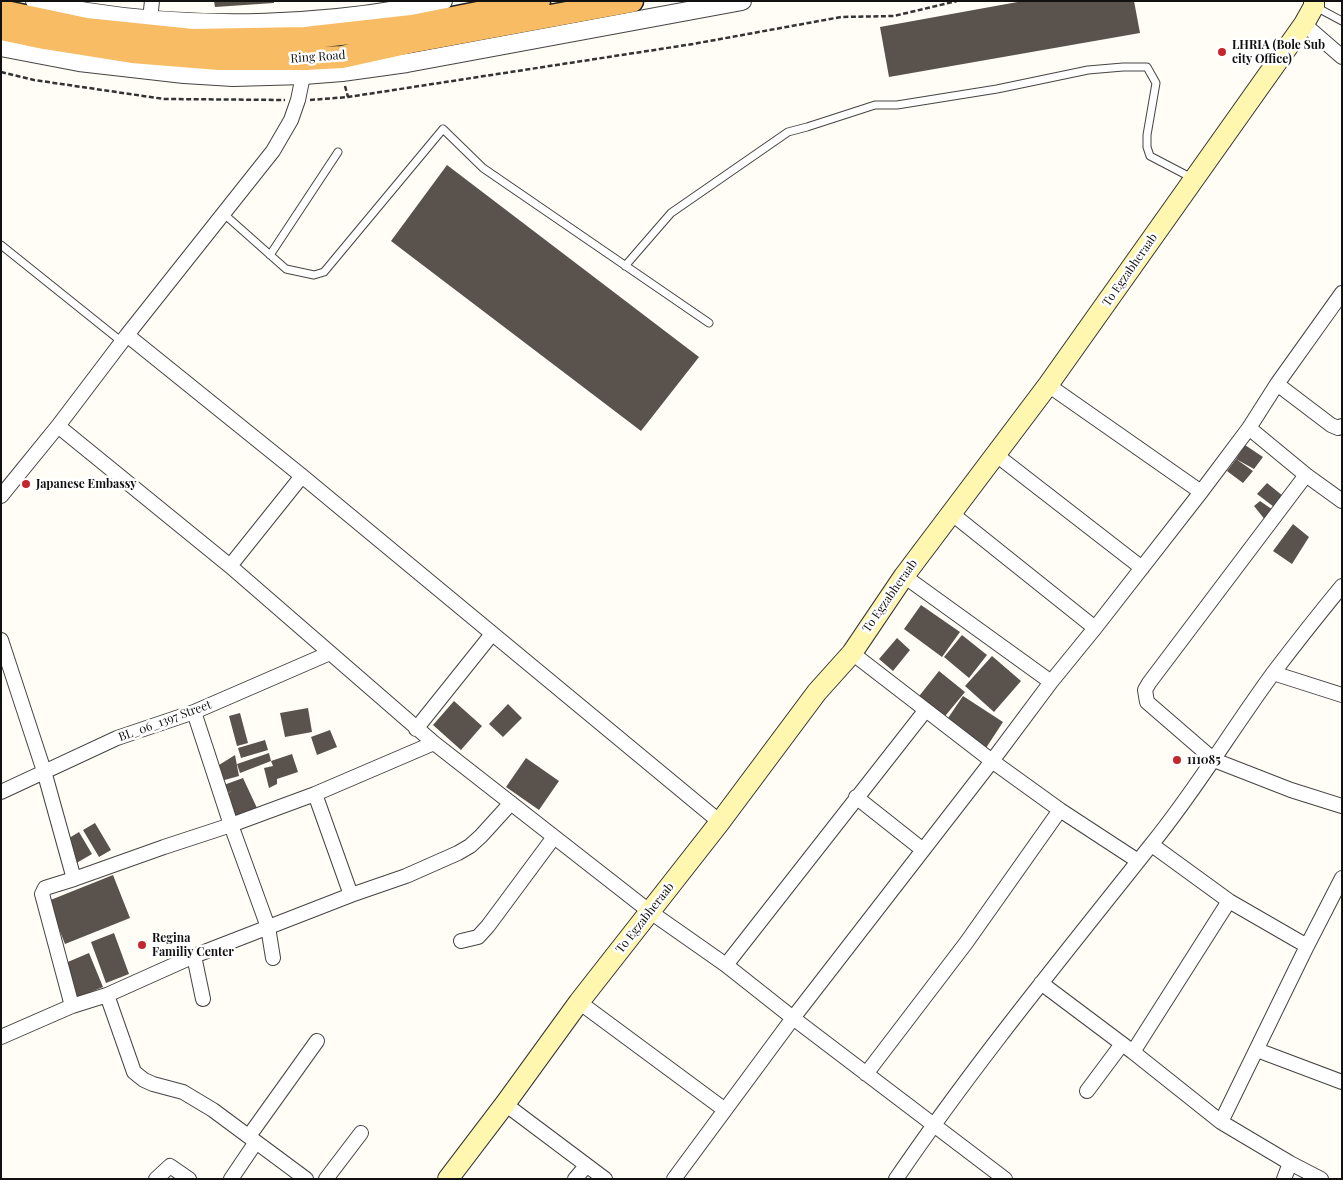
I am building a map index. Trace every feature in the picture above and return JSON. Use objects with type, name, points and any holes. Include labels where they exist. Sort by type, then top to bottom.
[{"type":"highway","name":"Ring Road","points":[[1,12],[86,29],[192,40],[305,57],[412,26],[539,1]]},
{"type":"highway","name":"Ring Road","points":[[1,29],[132,52],[218,59],[342,57],[410,42],[632,1]]},
{"type":"main road","name":"To Egzabheraab","points":[[448,1179],[580,1002],[720,822],[817,692],[852,653],[904,576],[1048,385],[1304,24],[1314,4]]},
{"type":"street","points":[[35,1],[88,12],[151,10],[234,22],[294,22],[443,1]]},
{"type":"street","points":[[1,47],[79,62],[184,74],[233,77],[305,57],[407,63],[742,1]]},
{"type":"street","points":[[1304,24],[1342,57]]},
{"type":"street","points":[[1,496],[273,151],[291,120],[298,100],[305,57]]},
{"type":"street","points":[[674,1179],[793,1018],[1051,682],[1201,492],[1249,428],[1277,384],[1342,293]]},
{"type":"street","points":[[125,338],[302,476],[720,822]]},
{"type":"street","points":[[1277,384],[1331,425],[1338,428],[1342,426]]},
{"type":"street","points":[[1048,385],[1201,492]]},
{"type":"street","points":[[58,426],[230,566],[434,744],[649,911],[726,965],[1005,1179]]},
{"type":"street","points":[[1249,428],[1306,475],[1342,501]]},
{"type":"street","points":[[995,454],[1142,568]]},
{"type":"street","points":[[1306,475],[1145,690],[1147,702],[1214,760],[1291,790],[1342,806]]},
{"type":"street","points":[[230,566],[302,476]]},
{"type":"street","points":[[951,513],[1095,628]]},
{"type":"street","points":[[904,576],[1051,682]]},
{"type":"street","points":[[896,1179],[933,1125],[1042,983],[1152,845],[1214,760],[1273,672],[1342,586]]},
{"type":"street","points":[[416,729],[492,634]]},
{"type":"street","points":[[1,640],[44,771],[74,879]]},
{"type":"street","name":"BL_06_1397 Street","points":[[1,792],[117,738],[194,712],[330,653]]},
{"type":"street","points":[[852,653],[992,761],[1060,810],[1138,861]]},
{"type":"street","points":[[1273,672],[1342,695]]},
{"type":"street","points":[[726,965],[925,711]]},
{"type":"street","points":[[194,712],[231,825],[268,927],[274,958]]},
{"type":"street","points":[[72,1006],[42,894],[45,888],[231,825],[315,794],[434,744]]},
{"type":"street","points":[[315,794],[351,895]]},
{"type":"street","points":[[856,797],[923,850]]},
{"type":"street","points":[[1,1037],[72,1006],[107,995],[194,956],[351,895],[406,876],[458,853],[470,846],[481,836],[511,802]]},
{"type":"street","points":[[866,1074],[966,943],[1060,810]]},
{"type":"street","points":[[461,941],[478,937],[488,926],[554,837]]},
{"type":"street","points":[[1152,845],[1229,901],[1307,946]]},
{"type":"street","points":[[1221,1122],[1341,881]]},
{"type":"street","points":[[1087,1091],[1128,1048],[1229,901]]},
{"type":"street","points":[[194,956],[203,999]]},
{"type":"street","points":[[1042,983],[1221,1122],[1321,1179]]},
{"type":"street","points":[[107,995],[134,1072],[153,1084],[184,1092],[213,1110],[306,1179]]},
{"type":"street","points":[[580,1002],[724,1110]]},
{"type":"street","points":[[231,1179],[253,1139],[317,1042]]},
{"type":"street","points":[[1257,1050],[1342,1082]]},
{"type":"street","points":[[505,1104],[605,1179]]},
{"type":"street","points":[[326,1179],[362,1132]]},
{"type":"street","points":[[1284,1179],[1290,1163]]},
{"type":"street","points":[[156,1179],[170,1166],[190,1179]]},
{"type":"street","points":[[575,1179],[586,1166]]},
{"type":"lane","points":[[1314,4],[1342,21]]},
{"type":"lane","points":[[625,266],[671,213],[788,132],[864,107],[898,105],[1088,70],[1147,67],[1156,84],[1147,135],[1147,147],[1150,156],[1194,179]]},
{"type":"lane","points":[[224,214],[286,269],[314,275],[324,272],[443,129],[483,168],[709,324]]},
{"type":"lane","points":[[270,255],[338,152]]},
{"type":"lane","points":[[1,245],[125,338]]},
{"type":"building","points":[[214,1],[274,1],[274,3],[215,7]]},
{"type":"building","points":[[1023,1],[1134,1],[1140,33],[889,77],[880,27]]},
{"type":"building","points":[[447,165],[699,357],[641,431],[391,241]]},
{"type":"building","points":[[1245,445],[1263,457],[1254,469],[1236,459]]},
{"type":"building","points":[[1236,459],[1253,471],[1243,483],[1227,471]]},
{"type":"building","points":[[1267,483],[1283,496],[1274,507],[1257,494]]},
{"type":"building","points":[[1260,501],[1273,510],[1266,521],[1254,506]]},
{"type":"building","points":[[1293,524],[1309,537],[1292,564],[1273,551]]},
{"type":"building","points":[[921,605],[960,632],[942,657],[904,629]]},
{"type":"building","points":[[962,635],[987,655],[969,678],[944,657]]},
{"type":"building","points":[[897,638],[910,650],[893,671],[879,659]]},
{"type":"building","points":[[992,656],[1021,681],[994,712],[965,686]]},
{"type":"building","points":[[939,671],[965,692],[941,721],[916,700]]},
{"type":"building","points":[[963,696],[1003,722],[986,748],[946,721]]},
{"type":"building","points":[[454,701],[482,726],[461,750],[433,725]]},
{"type":"building","points":[[508,704],[522,718],[503,737],[489,724]]},
{"type":"building","points":[[308,708],[312,732],[285,737],[280,713]]},
{"type":"building","points":[[240,713],[248,743],[237,746],[229,716]]},
{"type":"building","points":[[330,730],[337,747],[317,755],[311,737]]},
{"type":"building","points":[[265,740],[268,750],[241,758],[238,748]]},
{"type":"building","points":[[269,753],[271,761],[240,773],[237,764]]},
{"type":"building","points":[[292,754],[298,772],[277,779],[277,784],[269,788],[264,768],[273,766],[271,761]]},
{"type":"building","points":[[235,755],[239,776],[221,781],[219,765]]},
{"type":"building","points":[[526,758],[559,781],[539,810],[506,787]]},
{"type":"building","points":[[243,778],[257,808],[233,819],[222,796],[232,791],[224,794],[221,786]]},
{"type":"building","points":[[95,823],[111,850],[99,857],[83,830]]},
{"type":"building","points":[[79,832],[92,854],[73,865],[66,840]]},
{"type":"building","points":[[113,875],[130,918],[65,944],[48,901]]},
{"type":"building","points":[[114,933],[129,974],[106,983],[91,942]]},
{"type":"building","points":[[89,953],[103,987],[76,998],[63,964]]},
{"type":"place","name":"LHRIA (Bole Sub city Office)","points":[[1222,52]]},
{"type":"place","name":"Japanese Embassy","points":[[26,484]]},
{"type":"place","name":"111085","points":[[1177,760]]},
{"type":"place","name":"Regina Familiy Center","points":[[142,945]]}]
